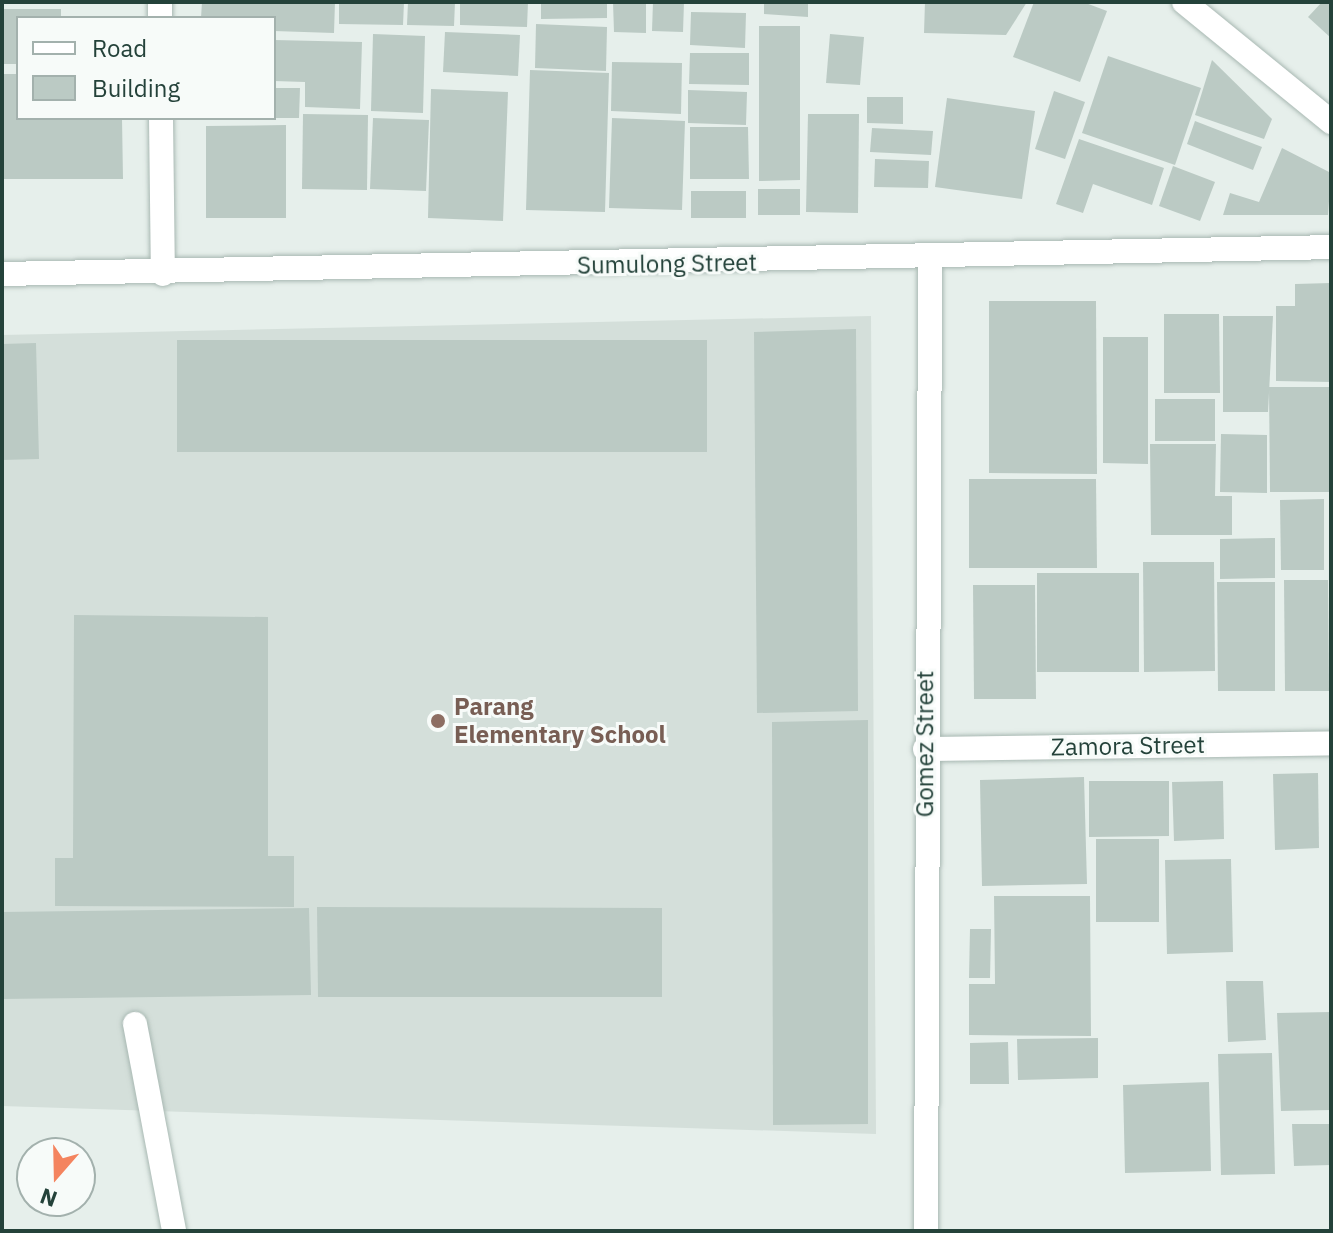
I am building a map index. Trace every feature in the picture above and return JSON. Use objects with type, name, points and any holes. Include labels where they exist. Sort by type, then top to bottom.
[{"type":"street","points":[[1184,2],[1331,122]]},
{"type":"street","points":[[161,120],[163,274]]},
{"type":"street","name":"Sumulong Street","points":[[2,274],[163,274],[1331,247]]},
{"type":"street","name":"Gomez Street","points":[[926,1231],[925,749],[930,257]]},
{"type":"street","name":"Zamora Street","points":[[925,749],[1331,743]]},
{"type":"street","points":[[135,1024],[156,1163],[174,1231]]},
{"type":"shaded area","name":"Parang Elementary School","points":[[871,316],[876,1134],[2,1106],[2,335]]},
{"type":"building","points":[[202,2],[335,2],[334,33],[276,31],[276,16],[201,16]]},
{"type":"building","points":[[339,2],[404,2],[403,25],[339,24]]},
{"type":"building","points":[[408,2],[455,2],[454,26],[407,25]]},
{"type":"building","points":[[460,2],[528,2],[527,27],[460,25]]},
{"type":"building","points":[[541,2],[607,2],[607,18],[541,19]]},
{"type":"building","points":[[613,2],[646,2],[646,33],[614,32]]},
{"type":"building","points":[[653,2],[684,2],[683,32],[652,31]]},
{"type":"building","points":[[764,2],[808,2],[808,17],[764,14]]},
{"type":"building","points":[[925,2],[1027,2],[1006,35],[924,33]]},
{"type":"building","points":[[1034,2],[1083,2],[1107,11],[1080,82],[1013,57]]},
{"type":"building","points":[[1322,2],[1331,2],[1331,38],[1308,17]]},
{"type":"building","points":[[2,9],[61,9],[61,16],[16,16],[16,64],[2,64]]},
{"type":"building","points":[[691,12],[746,13],[745,48],[690,45]]},
{"type":"building","points":[[536,24],[607,27],[606,71],[535,68]]},
{"type":"building","points":[[759,26],[800,26],[800,180],[759,181]]},
{"type":"building","points":[[445,32],[520,35],[518,76],[443,72]]},
{"type":"building","points":[[373,34],[425,36],[423,113],[371,111]]},
{"type":"building","points":[[830,34],[864,37],[860,85],[826,83]]},
{"type":"building","points":[[276,40],[362,42],[360,109],[305,107],[305,82],[276,81]]},
{"type":"building","points":[[690,53],[749,53],[749,85],[689,84]]},
{"type":"building","points":[[1108,56],[1201,88],[1175,165],[1082,133]]},
{"type":"building","points":[[1212,60],[1272,119],[1264,139],[1195,115]]},
{"type":"building","points":[[612,62],[682,63],[681,114],[611,111]]},
{"type":"building","points":[[530,70],[609,73],[605,212],[526,210]]},
{"type":"building","points":[[2,74],[16,74],[16,120],[122,120],[123,179],[2,179]]},
{"type":"building","points":[[276,88],[300,88],[299,118],[276,118]]},
{"type":"building","points":[[431,89],[508,92],[503,221],[428,218]]},
{"type":"building","points":[[688,90],[747,92],[746,125],[688,123]]},
{"type":"building","points":[[1054,91],[1085,102],[1065,159],[1035,149]]},
{"type":"building","points":[[867,97],[903,97],[903,124],[867,123]]},
{"type":"building","points":[[947,98],[1035,111],[1022,199],[935,187]]},
{"type":"building","points":[[303,114],[368,115],[367,190],[302,189]]},
{"type":"building","points":[[808,114],[859,114],[858,213],[806,212]]},
{"type":"building","points":[[373,118],[429,120],[426,191],[370,189]]},
{"type":"building","points":[[612,118],[685,121],[682,210],[609,208]]},
{"type":"building","points":[[1195,121],[1262,147],[1253,170],[1187,144]]},
{"type":"building","points":[[286,125],[286,218],[206,218],[206,126]]},
{"type":"building","points":[[690,127],[748,127],[749,179],[690,179]]},
{"type":"building","points":[[872,128],[933,131],[931,155],[870,152]]},
{"type":"building","points":[[1079,139],[1164,168],[1152,205],[1093,184],[1083,213],[1056,204]]},
{"type":"building","points":[[1282,148],[1331,173],[1328,215],[1223,215],[1230,193],[1259,202]]},
{"type":"building","points":[[875,159],[929,161],[928,188],[874,187]]},
{"type":"building","points":[[1173,166],[1215,182],[1200,221],[1159,206]]},
{"type":"building","points":[[758,189],[800,189],[800,215],[758,215]]},
{"type":"building","points":[[691,191],[746,191],[746,218],[691,218]]},
{"type":"building","points":[[1331,283],[1331,382],[1276,381],[1276,306],[1295,306],[1295,284]]},
{"type":"building","points":[[989,301],[1096,301],[1097,474],[989,473]]},
{"type":"building","points":[[1164,314],[1219,314],[1220,393],[1164,393]]},
{"type":"building","points":[[1223,316],[1273,316],[1268,412],[1223,412]]},
{"type":"building","points":[[856,329],[858,711],[757,713],[754,332]]},
{"type":"building","points":[[1103,337],[1148,337],[1148,464],[1103,463]]},
{"type":"building","points":[[177,340],[707,340],[707,452],[177,452]]},
{"type":"building","points":[[36,343],[39,459],[2,460],[2,344]]},
{"type":"building","points":[[1269,387],[1331,387],[1331,492],[1270,492]]},
{"type":"building","points":[[1155,399],[1215,399],[1215,441],[1155,441]]},
{"type":"building","points":[[1221,434],[1267,435],[1267,493],[1220,492]]},
{"type":"building","points":[[1150,444],[1216,444],[1215,496],[1232,496],[1232,535],[1151,535]]},
{"type":"building","points":[[969,479],[1096,479],[1097,568],[969,568]]},
{"type":"building","points":[[1324,499],[1324,570],[1281,570],[1280,500]]},
{"type":"building","points":[[1275,538],[1275,578],[1220,579],[1220,539]]},
{"type":"building","points":[[1143,562],[1214,562],[1215,671],[1144,672]]},
{"type":"building","points":[[1037,573],[1139,573],[1139,672],[1037,672]]},
{"type":"building","points":[[1284,580],[1328,580],[1329,691],[1285,691]]},
{"type":"building","points":[[1217,582],[1275,582],[1275,691],[1218,691]]},
{"type":"building","points":[[973,585],[1035,585],[1036,699],[974,699]]},
{"type":"building","points":[[74,615],[268,617],[268,856],[294,856],[294,907],[55,906],[55,858],[73,858]]},
{"type":"building","points":[[868,720],[868,1124],[773,1125],[772,722]]},
{"type":"building","points":[[1318,773],[1319,848],[1275,850],[1273,774]]},
{"type":"building","points":[[1084,777],[1087,884],[982,886],[980,780]]},
{"type":"building","points":[[1089,781],[1169,781],[1169,836],[1089,837]]},
{"type":"building","points":[[1223,781],[1224,839],[1174,841],[1172,782]]},
{"type":"building","points":[[1096,839],[1159,839],[1159,922],[1096,922]]},
{"type":"building","points":[[1231,859],[1233,952],[1167,954],[1165,860]]},
{"type":"building","points":[[994,896],[1090,896],[1091,1036],[969,1035],[969,984],[995,984]]},
{"type":"building","points":[[317,907],[662,908],[662,997],[318,997]]},
{"type":"building","points":[[309,908],[311,995],[2,999],[2,912]]},
{"type":"building","points":[[970,929],[991,929],[990,978],[969,978]]},
{"type":"building","points":[[1226,981],[1263,981],[1266,1040],[1228,1042]]},
{"type":"building","points":[[1331,1012],[1331,1110],[1281,1111],[1277,1013]]},
{"type":"building","points":[[1098,1038],[1098,1078],[1018,1080],[1017,1039]]},
{"type":"building","points":[[1008,1042],[1009,1084],[970,1084],[970,1043]]},
{"type":"building","points":[[1272,1053],[1275,1174],[1221,1175],[1218,1054]]},
{"type":"building","points":[[1209,1082],[1211,1171],[1125,1173],[1123,1085]]},
{"type":"building","points":[[1292,1124],[1331,1124],[1331,1165],[1294,1166]]},
{"type":"place","name":"Parang Elementary School","points":[[438,721]]}]
